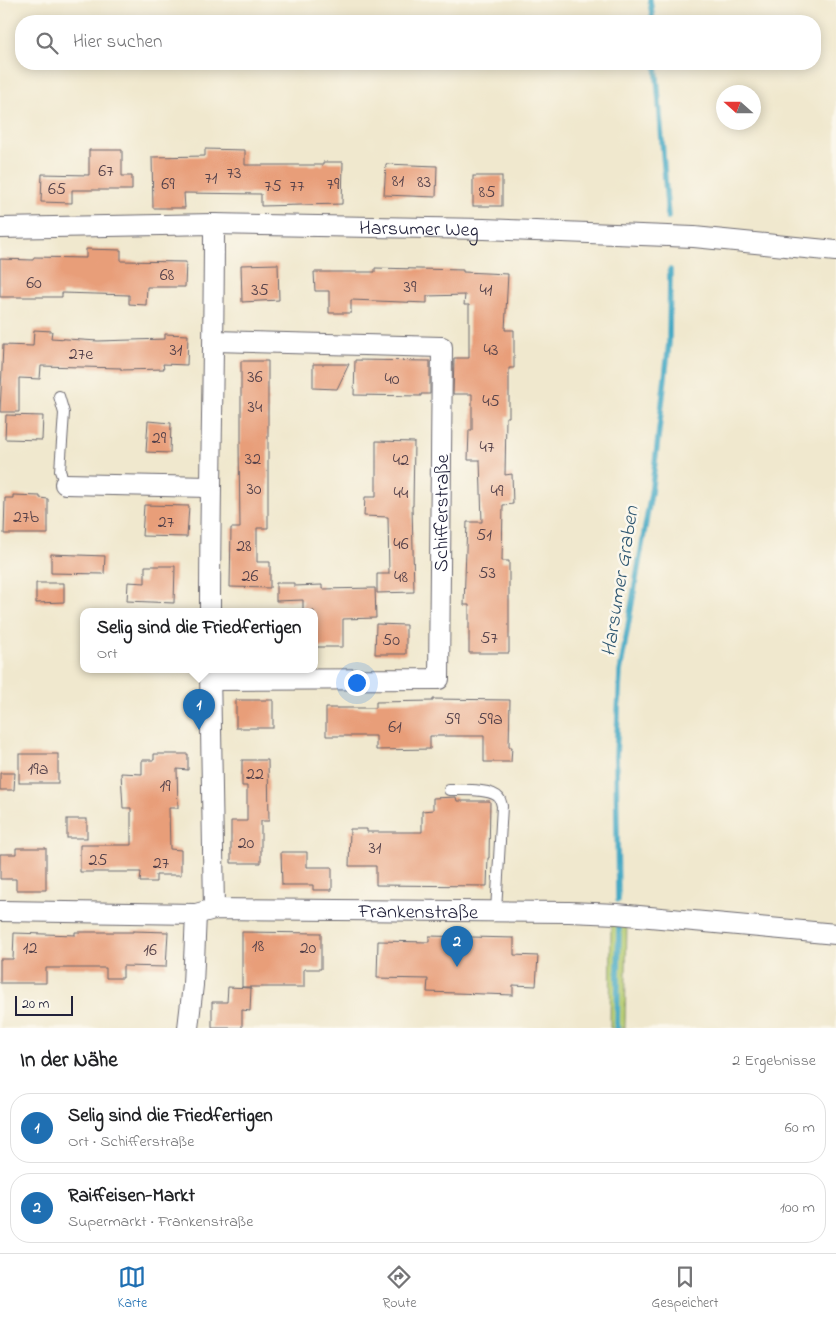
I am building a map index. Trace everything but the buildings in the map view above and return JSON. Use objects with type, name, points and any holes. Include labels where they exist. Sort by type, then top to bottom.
[{"type":"street","name":"Harsumer Weg","points":[[0,228],[214,224],[484,229],[694,237],[836,251]]},
{"type":"street","points":[[210,608],[214,224]]},
{"type":"street","name":"Schifferstraße","points":[[188,1028],[205,912],[210,674],[439,679],[442,347],[214,341]]},
{"type":"street","points":[[64,484],[210,487]]},
{"type":"street","name":"Frankenstraße","points":[[0,911],[496,911],[617,914],[836,934]]},
{"type":"lane","points":[[59,396],[64,413],[60,472],[64,484]]},
{"type":"lane","points":[[449,790],[486,791],[499,798],[502,806],[496,911]]},
{"type":"green space","points":[[611,920],[627,921],[625,1028],[610,1028]]},
{"type":"waterway","name":"Harsumer Graben","points":[[650,0],[652,15]]},
{"type":"waterway","name":"Harsumer Graben","points":[[656,70],[668,217]]},
{"type":"waterway","name":"Harsumer Graben","points":[[618,900],[616,756],[620,672],[651,493],[657,447],[669,343],[670,270]]},
{"type":"waterway","name":"Harsumer Graben","points":[[617,1028],[619,926]]},
{"type":"place","name":"Selig sind die Friedfertigen","points":[[199,730]]},
{"type":"place","name":"Raiffeisen-Markt","points":[[457,967]]}]
